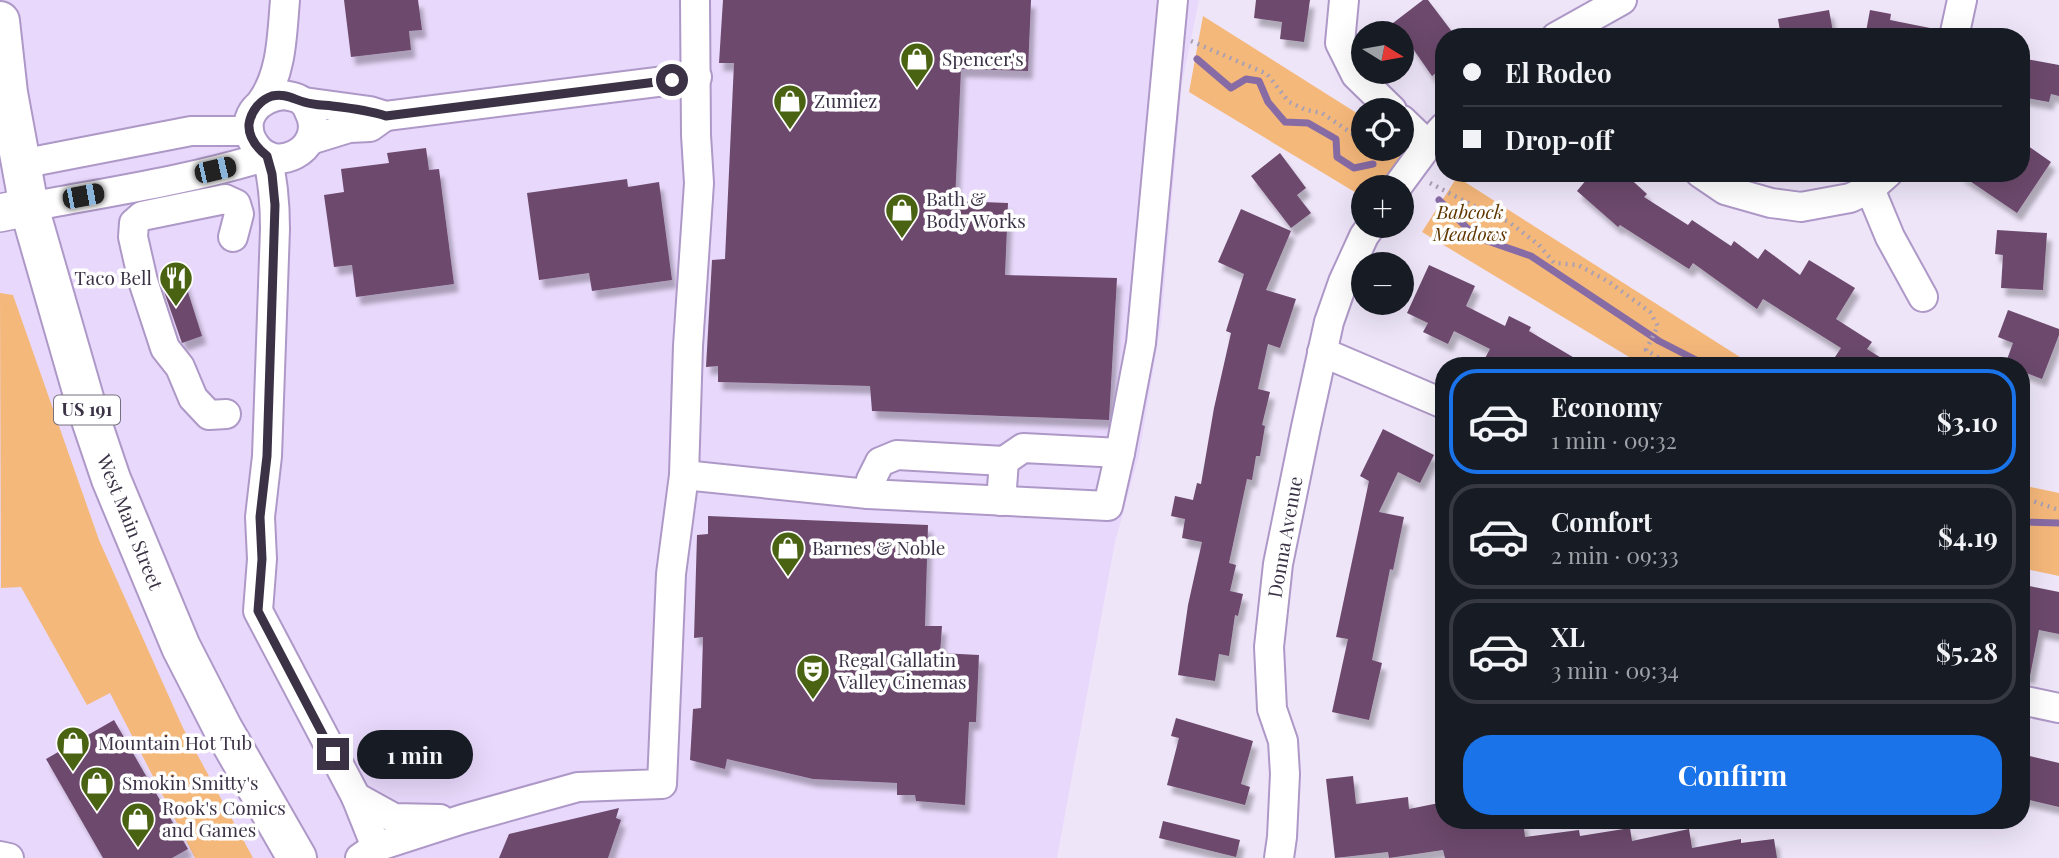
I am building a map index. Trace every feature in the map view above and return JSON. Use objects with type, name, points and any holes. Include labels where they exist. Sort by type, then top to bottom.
[{"type":"highway","name":"US 191","points":[[0,21],[8,93],[11,167]]},
{"type":"highway","name":"West Main Street","points":[[11,167],[14,210],[116,492],[181,647],[223,730],[297,858]]},
{"type":"street","points":[[285,0],[272,85],[252,114],[249,131],[258,150],[277,159],[287,158],[296,155],[307,145],[349,128],[370,127],[386,116]]},
{"type":"street","points":[[275,229],[293,163],[307,145],[313,131],[312,121],[300,100],[292,25],[285,0]]},
{"type":"street","points":[[267,156],[272,174],[275,229],[267,456],[260,517],[262,559],[258,611],[356,797],[368,853],[463,819],[578,788],[662,784],[671,573],[684,475],[688,346],[699,183],[695,0]]},
{"type":"street","points":[[684,475],[868,494],[1108,506],[1140,343],[1173,0]]},
{"type":"street","points":[[1344,0],[1340,43],[1356,75],[1380,98]]},
{"type":"street","points":[[1577,28],[1622,0]]},
{"type":"street","points":[[1956,28],[1962,0]]},
{"type":"street","points":[[262,101],[283,95],[386,116],[697,76]]},
{"type":"street","points":[[1414,126],[1435,136]]},
{"type":"street","points":[[11,167],[191,131],[249,131]]},
{"type":"street","points":[[1406,175],[1435,137]]},
{"type":"street","points":[[14,210],[192,175],[267,156]]},
{"type":"street","points":[[1714,182],[1726,190],[1771,203],[1801,207],[1850,198],[1877,182]]},
{"type":"street","points":[[1879,182],[1890,237],[1923,297]]},
{"type":"street","points":[[226,414],[208,415],[193,398],[180,367],[164,348],[143,281],[133,237],[134,223],[142,216],[225,199],[236,204],[239,214],[233,237]]},
{"type":"street","name":"Donna Avenue","points":[[1279,858],[1285,774],[1283,741],[1272,709],[1269,647],[1278,565],[1329,322],[1363,238]]},
{"type":"street","points":[[1322,352],[1435,400]]},
{"type":"street","points":[[868,494],[871,480],[880,462],[897,455],[1004,461],[1023,448],[1120,453]]},
{"type":"street","points":[[1002,501],[1004,461]]},
{"type":"street","points":[[2030,702],[2059,708]]},
{"type":"street","points":[[356,797],[394,818],[463,819]]},
{"type":"street","points":[[0,856],[9,858]]},
{"type":"path","points":[[1190,41],[1267,74],[1289,102],[1306,110],[1322,113],[1351,133]]},
{"type":"path","points":[[1386,161],[1399,175]]},
{"type":"path","points":[[1414,183],[1509,222],[1539,245],[1554,263],[1578,265],[1609,282],[1650,312],[1658,326],[1646,350],[1658,357]]},
{"type":"path","points":[[2030,500],[2059,510]]},
{"type":"shaded area","points":[[0,0],[1199,0],[1182,83],[1161,324],[1139,455],[1115,542],[1057,858],[0,858]]},
{"type":"green space","points":[[1203,16],[1351,109],[1351,161],[1397,161],[1387,175],[1351,175],[1351,190],[1189,92]]},
{"type":"green space","name":"Babcock Meadows","points":[[1454,182],[1465,182],[1740,357],[1629,357],[1422,232]]},
{"type":"green space","points":[[0,293],[13,295],[99,540],[183,728],[253,858],[195,858],[110,693],[87,705],[21,587],[1,588]]},
{"type":"green space","points":[[2030,487],[2059,493],[2059,576],[2030,570]]},
{"type":"building","points":[[344,0],[418,0],[422,30],[409,31],[411,50],[351,57]]},
{"type":"building","points":[[723,0],[1031,0],[1028,71],[961,69],[955,201],[1008,203],[1005,275],[1117,278],[1109,420],[872,411],[870,386],[718,382],[718,366],[706,367],[712,260],[725,259],[734,63],[719,63]]},
{"type":"building","points":[[1256,0],[1310,0],[1304,42],[1280,39],[1282,22],[1254,18]]},
{"type":"building","points":[[1423,0],[1428,0],[1449,28],[1435,28],[1435,74],[1432,76],[1414,50],[1414,21],[1396,21]]},
{"type":"building","points":[[1829,10],[1832,28],[1780,28],[1778,19]]},
{"type":"building","points":[[1870,10],[1891,14],[1890,20],[1930,28],[1867,28]]},
{"type":"building","points":[[2030,60],[2059,65],[2059,96],[2051,94],[2049,102],[2030,99]]},
{"type":"building","points":[[2030,147],[2051,162],[2017,213],[1971,182],[2030,182]]},
{"type":"building","points":[[426,148],[429,170],[439,169],[454,284],[356,297],[352,265],[334,267],[324,195],[344,192],[341,169],[389,163],[387,153]]},
{"type":"building","points":[[1280,153],[1306,188],[1297,195],[1311,213],[1291,228],[1251,176]]},
{"type":"building","points":[[627,179],[628,187],[659,182],[672,280],[592,291],[589,273],[539,280],[527,193]]},
{"type":"building","points":[[1584,182],[1634,182],[1647,194],[1644,197],[1688,225],[1692,220],[1731,246],[1734,241],[1758,259],[1765,249],[1800,275],[1809,260],[1855,288],[1836,319],[1872,342],[1867,349],[1880,357],[1835,357],[1841,348],[1763,299],[1757,309],[1693,263],[1689,269],[1620,225],[1618,227],[1577,191]]},
{"type":"building","points":[[1241,209],[1291,231],[1266,290],[1296,299],[1280,348],[1268,344],[1258,389],[1270,392],[1262,425],[1265,426],[1260,456],[1256,456],[1252,480],[1247,479],[1229,563],[1236,565],[1230,591],[1243,594],[1238,616],[1235,615],[1229,656],[1219,654],[1215,681],[1178,675],[1188,605],[1202,542],[1182,538],[1185,519],[1171,516],[1175,496],[1193,500],[1197,483],[1201,484],[1231,333],[1226,331],[1244,274],[1218,262]]},
{"type":"building","points":[[1997,230],[2047,233],[2043,290],[2001,288],[2003,255],[1995,254]]},
{"type":"building","points":[[1429,265],[1475,286],[1466,306],[1505,326],[1509,316],[1531,327],[1529,331],[1573,357],[1486,357],[1490,349],[1454,331],[1448,344],[1423,332],[1428,323],[1411,315],[1414,315],[1414,298]]},
{"type":"building","name":"Taco Bell","points":[[181,270],[202,336],[182,343],[159,277]]},
{"type":"building","points":[[2008,310],[2059,329],[2042,379],[2030,374],[2030,357],[2008,357],[2013,343],[1998,337]]},
{"type":"building","points":[[1383,429],[1434,455],[1420,483],[1398,472],[1379,512],[1404,517],[1393,570],[1390,569],[1372,660],[1382,663],[1369,720],[1332,712],[1348,639],[1336,637],[1369,481],[1360,476]]},
{"type":"building","points":[[708,516],[928,525],[925,626],[942,626],[940,653],[979,655],[976,722],[969,722],[965,805],[916,801],[915,795],[897,795],[897,783],[813,779],[727,759],[725,769],[690,760],[693,709],[701,708],[703,637],[694,638],[697,535],[708,534]]},
{"type":"building","points":[[2030,586],[2059,592],[2059,634],[2039,630],[2030,676]]},
{"type":"building","points":[[1176,718],[1253,741],[1241,784],[1250,787],[1245,805],[1167,785],[1179,738],[1171,736]]},
{"type":"building","points":[[114,720],[188,849],[172,858],[103,858],[46,759]]},
{"type":"building","points":[[2030,756],[2059,763],[2059,807],[2030,800]]},
{"type":"building","points":[[1353,776],[1356,804],[1408,797],[1409,809],[1435,804],[1435,829],[1524,829],[1525,837],[1579,830],[1580,836],[1630,829],[1632,841],[1689,829],[1692,848],[1741,839],[1741,843],[1774,839],[1777,858],[1445,858],[1443,850],[1389,858],[1388,852],[1335,858],[1326,779]]},
{"type":"building","points":[[619,808],[616,818],[621,820],[608,858],[499,858],[509,834]]},
{"type":"building","points":[[1163,821],[1240,840],[1236,857],[1159,838]]},
{"type":"waterway","points":[[1197,59],[1231,88],[1246,79],[1259,81],[1268,102],[1285,122],[1308,123],[1336,139],[1337,157],[1354,168],[1373,164]]},
{"type":"waterway","points":[[1439,200],[1476,237],[1531,256],[1659,341],[1690,357]]},
{"type":"waterway","points":[[2030,522],[2059,523]]},
{"type":"place","name":"Spencer's","points":[[917,89]]},
{"type":"place","name":"Zumiez","points":[[790,131]]},
{"type":"place","name":"Bath & Body Works","points":[[902,240]]},
{"type":"place","name":"Taco Bell","points":[[176,308]]},
{"type":"place","name":"Barnes & Noble","points":[[788,578]]},
{"type":"place","name":"Regal Gallatin Valley Cinemas","points":[[813,701]]},
{"type":"place","name":"Mountain Hot Tub","points":[[73,773]]},
{"type":"place","name":"Smokin Smitty's","points":[[97,813]]},
{"type":"place","name":"Rook's Comics and Games","points":[[138,849]]},
{"type":"route","points":[[333,754],[258,611],[262,559],[260,517],[267,456],[275,205],[267,156],[258,150],[249,131],[252,114],[262,101],[283,95],[304,102],[370,111],[386,116],[672,80]]}]
